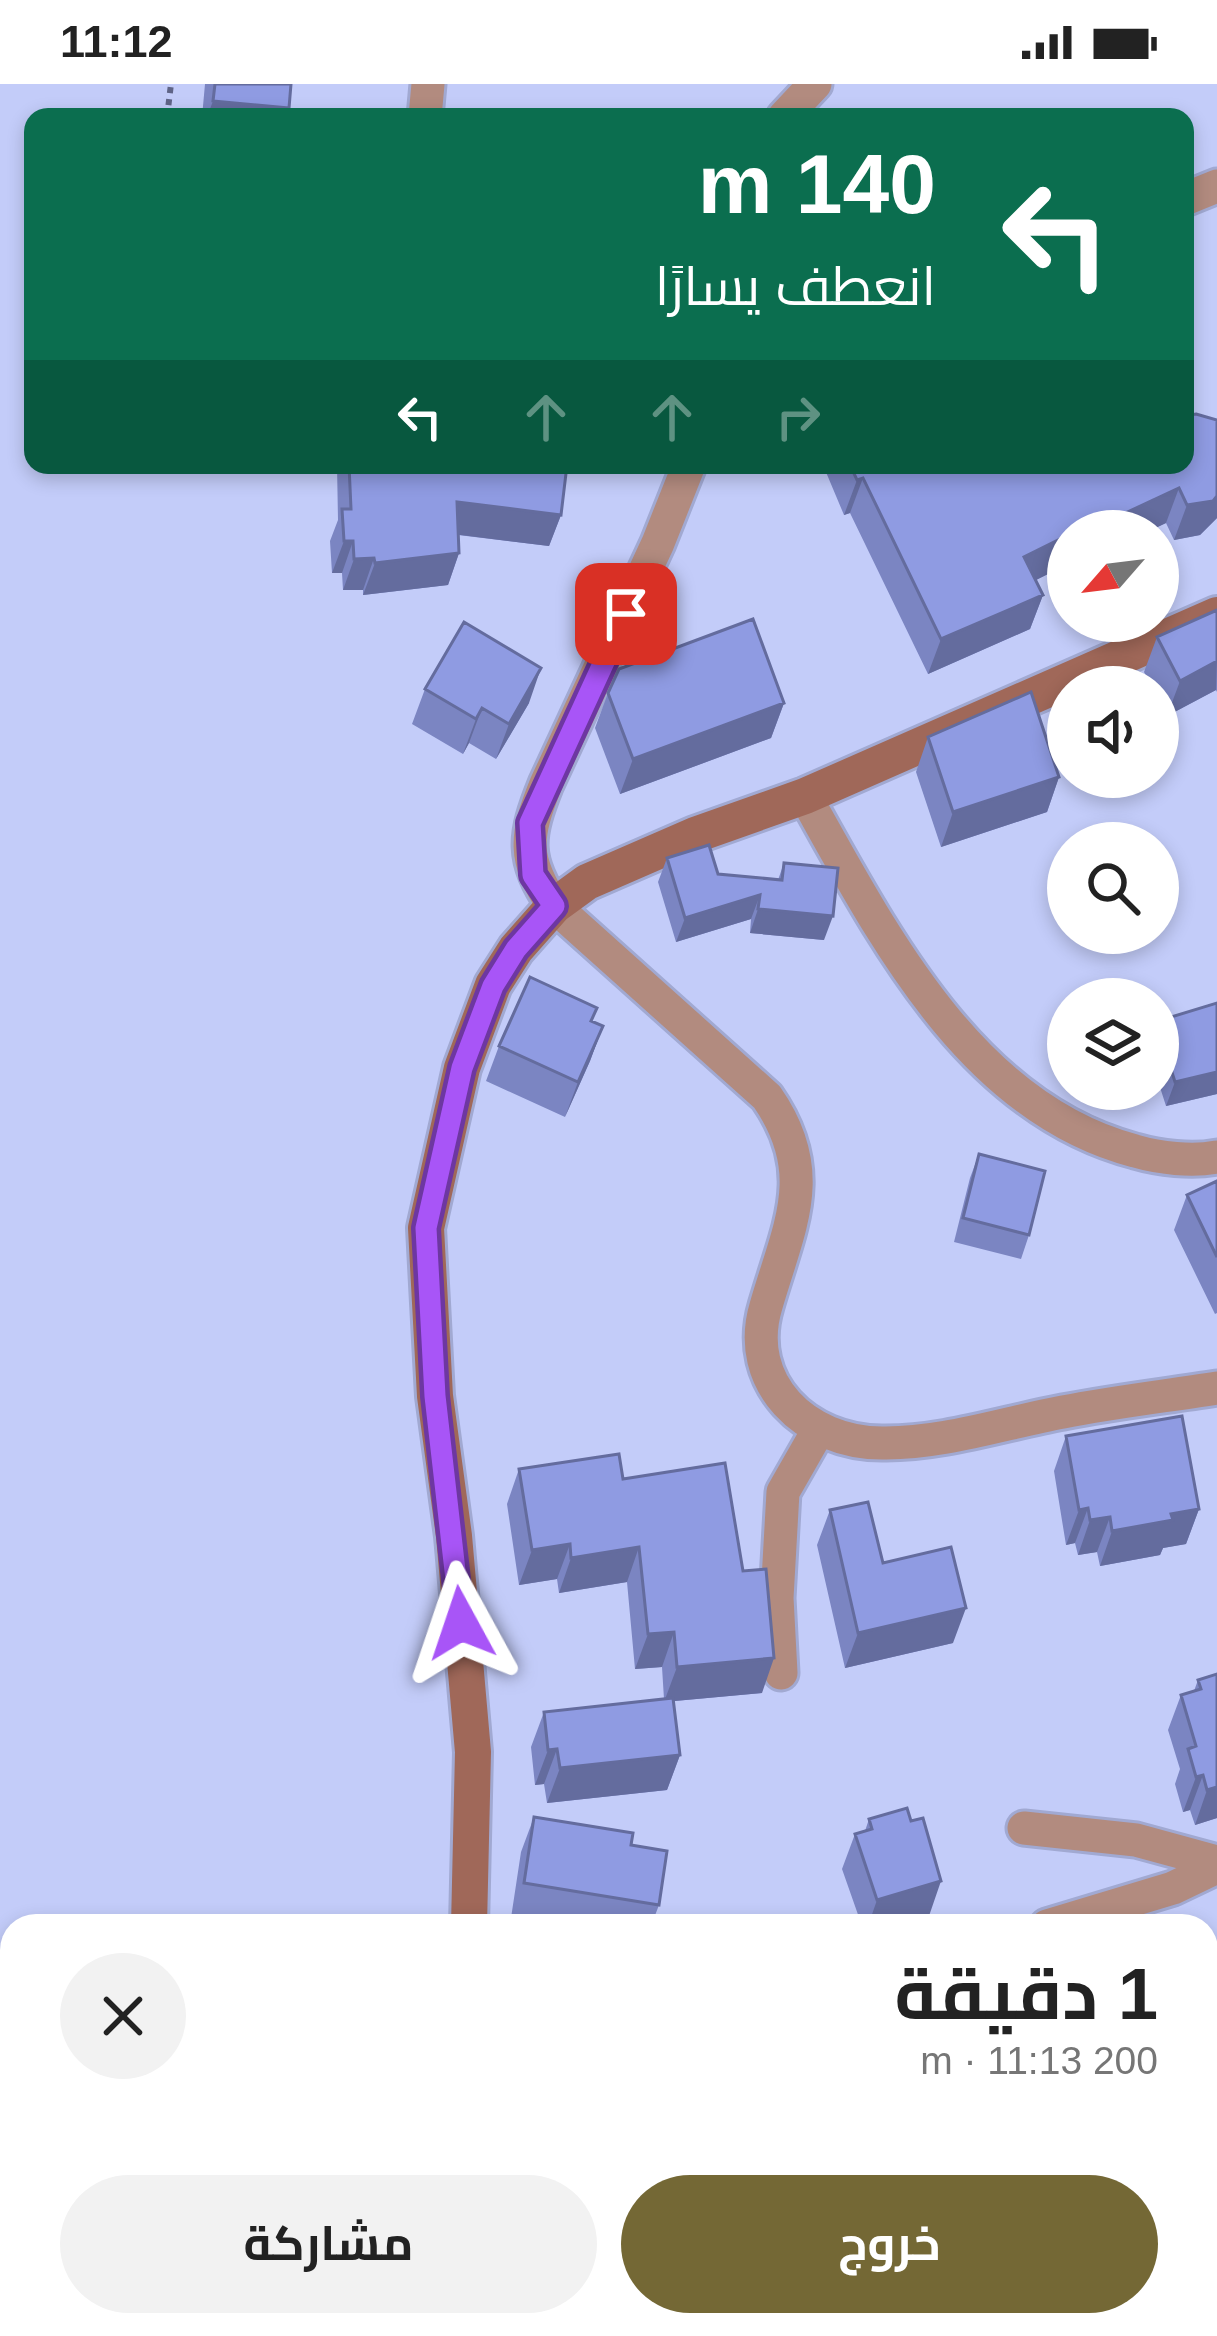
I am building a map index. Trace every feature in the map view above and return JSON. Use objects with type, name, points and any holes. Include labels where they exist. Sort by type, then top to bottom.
[{"type":"street","points":[[792,108],[815,84]]},
{"type":"street","points":[[685,474],[530,823],[533,875],[554,906],[767,1097],[784,1121],[794,1144],[796,1186],[788,1236],[758,1338],[764,1368],[778,1394],[819,1430],[880,1444],[1217,1388]]},
{"type":"street","points":[[469,1914],[473,1752],[454,1536],[435,1396],[426,1228],[462,1068],[493,986],[516,949],[554,906],[587,882],[805,796],[1217,615]]},
{"type":"street","points":[[805,796],[876,922],[984,1062],[1042,1110],[1092,1140],[1150,1156],[1217,1156]]},
{"type":"street","points":[[781,1673],[777,1598],[784,1492],[819,1430]]},
{"type":"street","points":[[1024,1828],[1136,1840],[1217,1864]]},
{"type":"street","points":[[1087,1914],[1173,1888],[1217,1864]]},
{"type":"building","points":[[215,84],[291,84],[289,108],[213,101]]},
{"type":"building","points":[[1196,414],[1217,420],[1217,496],[1213,501],[1187,505],[1179,488],[1132,510],[1047,510],[1047,546],[1024,557],[1043,595],[941,639],[863,478],[857,480],[854,474],[1194,474]]},
{"type":"building","points":[[349,474],[566,474],[561,515],[457,502],[459,553],[375,563],[374,558],[354,559],[353,541],[344,541],[342,509],[351,509]]},
{"type":"building","points":[[1217,610],[1217,661],[1180,681],[1179,666],[1172,666],[1160,642],[1179,642],[1179,627]]},
{"type":"building","points":[[753,619],[784,703],[633,759],[608,693],[619,669]]},
{"type":"building","points":[[464,622],[541,668],[509,724],[482,708],[476,719],[425,689]]},
{"type":"building","points":[[1031,692],[1047,741],[1047,781],[953,812],[928,737]]},
{"type":"building","points":[[709,845],[718,874],[782,880],[784,863],[838,868],[833,916],[758,909],[760,895],[685,918],[667,858]]},
{"type":"building","points":[[530,977],[597,1008],[591,1021],[603,1026],[578,1082],[499,1046]]},
{"type":"building","points":[[1217,1003],[1217,1072],[1179,1081],[1179,1015]]},
{"type":"building","points":[[979,1154],[1045,1171],[1029,1235],[963,1218]]},
{"type":"building","points":[[1217,1181],[1217,1257],[1187,1195]]},
{"type":"building","points":[[1182,1416],[1199,1509],[1171,1514],[1173,1520],[1112,1531],[1110,1517],[1090,1520],[1088,1508],[1079,1510],[1066,1436]]},
{"type":"building","points":[[619,1454],[623,1479],[725,1463],[743,1571],[766,1569],[774,1658],[677,1667],[674,1632],[648,1634],[639,1547],[571,1558],[570,1544],[532,1550],[519,1469]]},
{"type":"building","points":[[868,1502],[883,1563],[951,1547],[966,1608],[858,1633],[830,1510]]},
{"type":"building","points":[[1217,1674],[1217,1787],[1207,1790],[1203,1775],[1196,1777],[1188,1749],[1196,1746],[1181,1695],[1201,1689],[1198,1680]]},
{"type":"building","points":[[673,1698],[680,1755],[560,1768],[557,1749],[548,1750],[544,1712]]},
{"type":"building","points":[[907,1808],[911,1821],[923,1818],[941,1881],[877,1900],[855,1834],[872,1829],[869,1819]]},
{"type":"building","points":[[534,1817],[633,1833],[631,1845],[667,1851],[659,1905],[524,1883]]},
{"type":"route","points":[[461,1623],[435,1396],[426,1228],[462,1068],[493,986],[516,949],[554,906],[533,875],[530,823],[626,614]]}]
